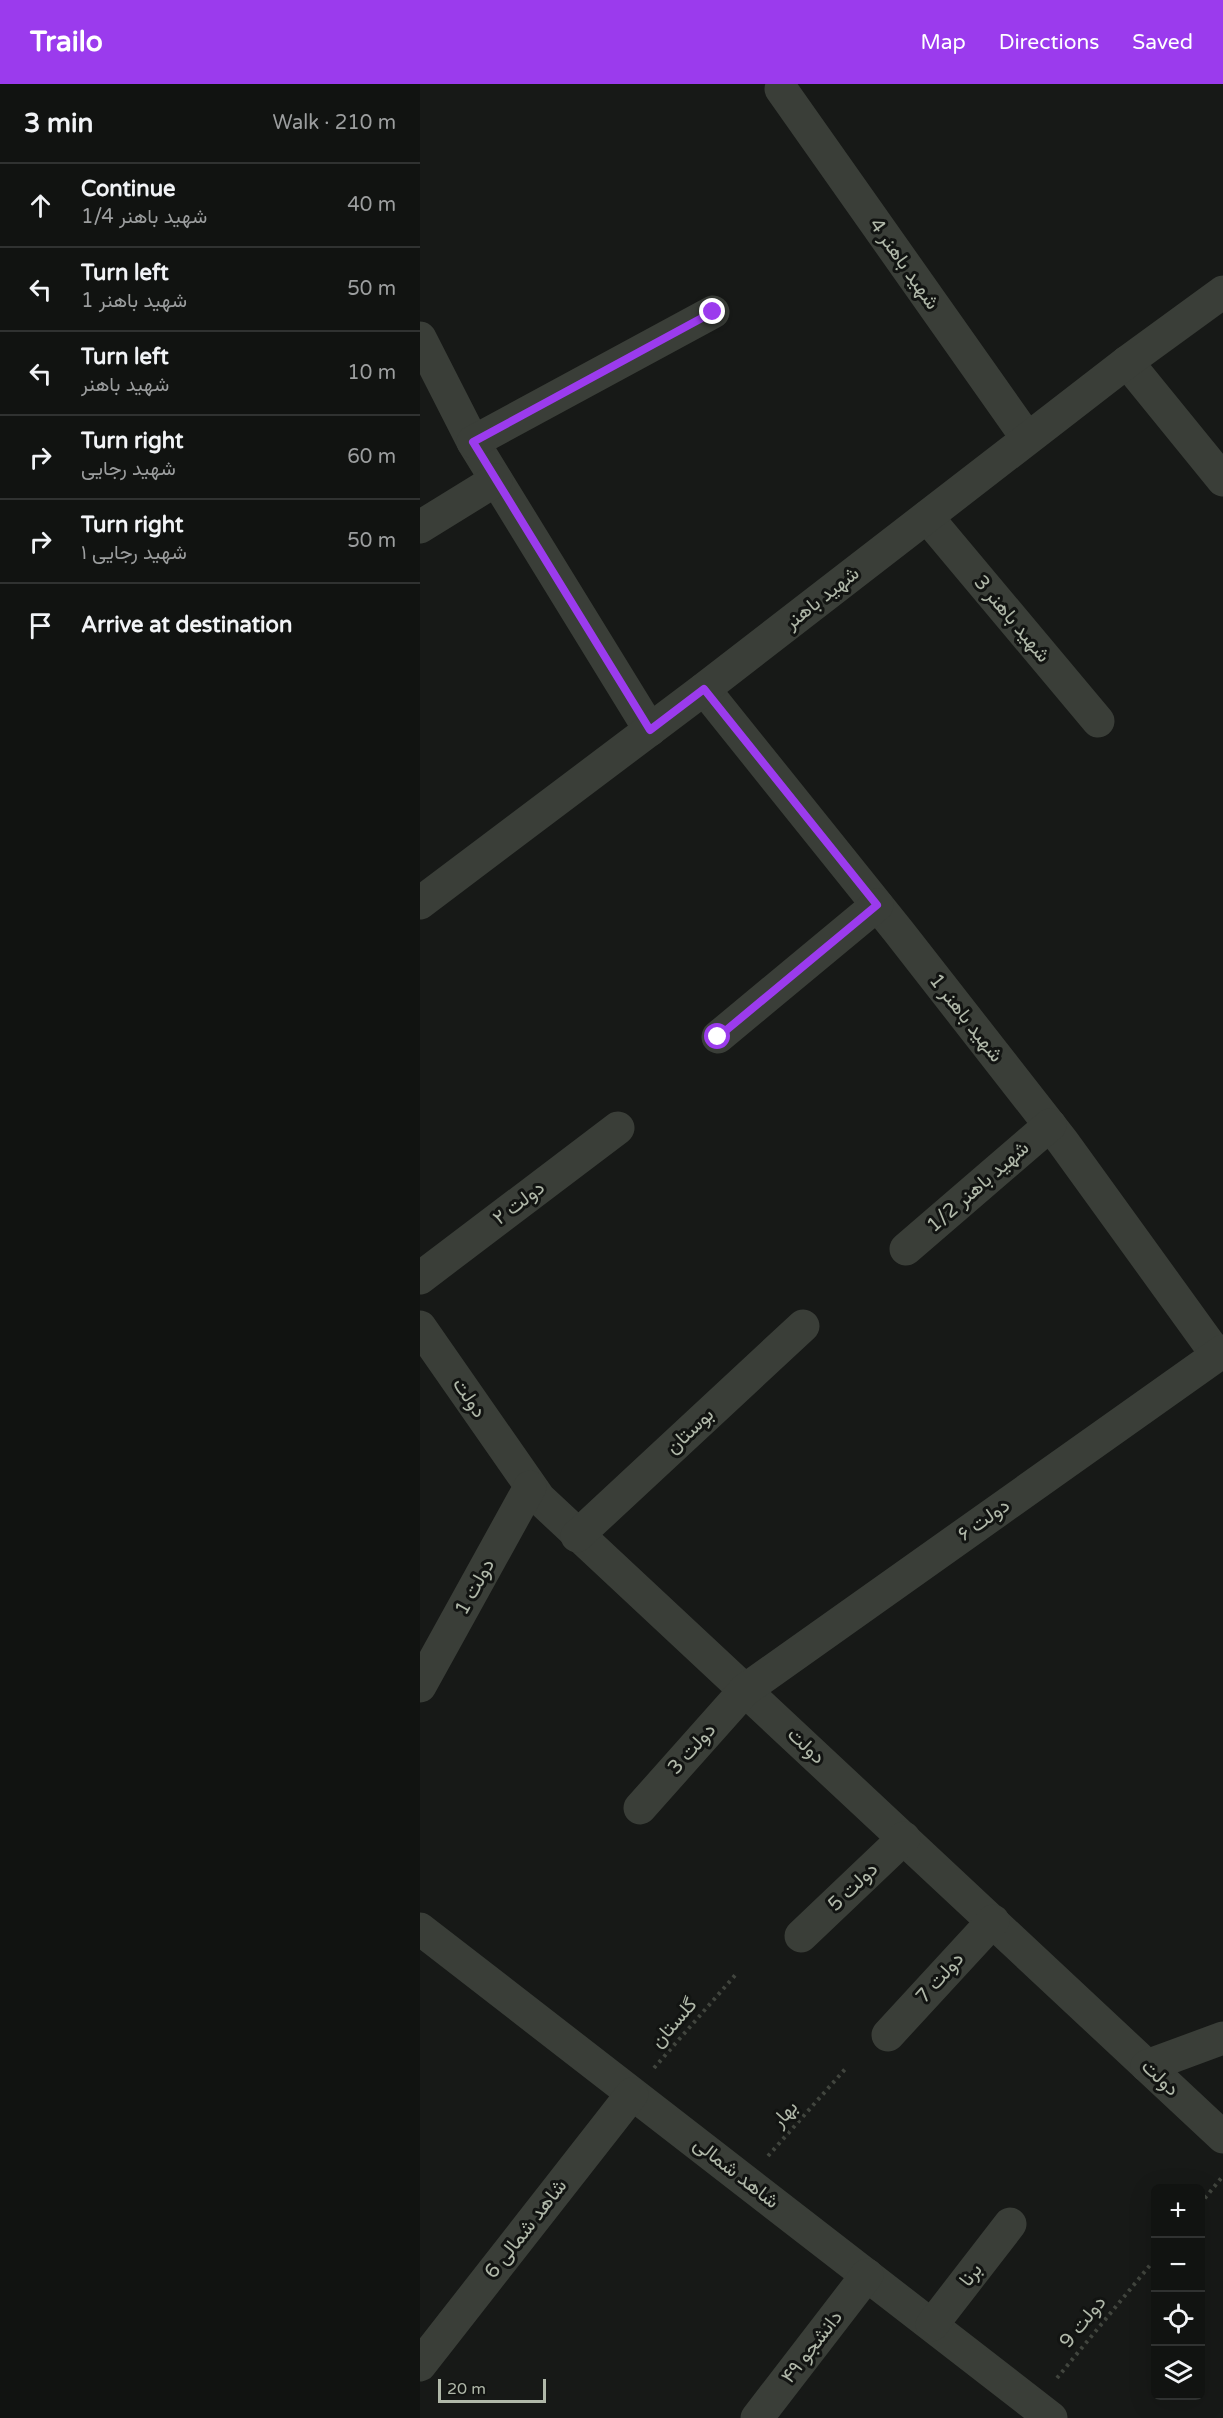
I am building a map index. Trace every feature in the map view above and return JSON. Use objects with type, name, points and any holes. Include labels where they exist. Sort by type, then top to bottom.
[{"type":"street","name":"شهید باهنر 4","points":[[781,89],[1028,438]]},
{"type":"street","name":"شهید باهنر","points":[[420,903],[704,689],[1127,362],[1223,292]]},
{"type":"street","points":[[473,442],[713,312]]},
{"type":"street","points":[[420,338],[473,442],[650,730]]},
{"type":"street","points":[[1127,362],[1223,480]]},
{"type":"street","points":[[420,527],[496,480]]},
{"type":"street","name":"شهید باهنر 3","points":[[927,517],[1098,720]]},
{"type":"street","name":"شهید باهنر 1","points":[[704,689],[1050,1125],[1220,1353]]},
{"type":"street","points":[[718,1037],[877,905]]},
{"type":"street","name":"شهید باهنر 1/2","points":[[906,1249],[1050,1125]]},
{"type":"street","name":"دولت ۲","points":[[420,1278],[618,1128]]},
{"type":"street","name":"بوستان","points":[[577,1536],[803,1326]]},
{"type":"street","name":"دولت","points":[[420,1327],[530,1487],[577,1536],[745,1689],[1223,2138]]},
{"type":"street","name":"دولت ۶","points":[[745,1689],[1220,1353]]},
{"type":"street","name":"دولت 1","points":[[420,1686],[530,1487]]},
{"type":"street","name":"دولت 3","points":[[640,1808],[745,1689]]},
{"type":"street","name":"دولت 5","points":[[801,1936],[904,1838]]},
{"type":"street","name":"دولت 7","points":[[888,2035],[993,1921]]},
{"type":"street","name":"شاهد شمالی","points":[[420,1929],[932,2325],[1037,2414]]},
{"type":"street","points":[[1147,2066],[1223,2038]]},
{"type":"street","name":"شاهد شمالی 6","points":[[420,2365],[632,2094]]},
{"type":"street","name":"برنا","points":[[932,2325],[1010,2224]]},
{"type":"street","name":"دانشجو ۴۹","points":[[757,2418],[867,2275]]},
{"type":"path","name":"گلستان","points":[[632,2094],[738,1972]]},
{"type":"path","name":"بهار","points":[[746,2181],[847,2067]]},
{"type":"path","points":[[1205,2198],[1223,2176]]},
{"type":"path","name":"دولت 9","points":[[1037,2414],[1151,2263]]},
{"type":"route","points":[[713,312],[473,442],[650,730],[704,689],[877,905],[718,1037]]}]
